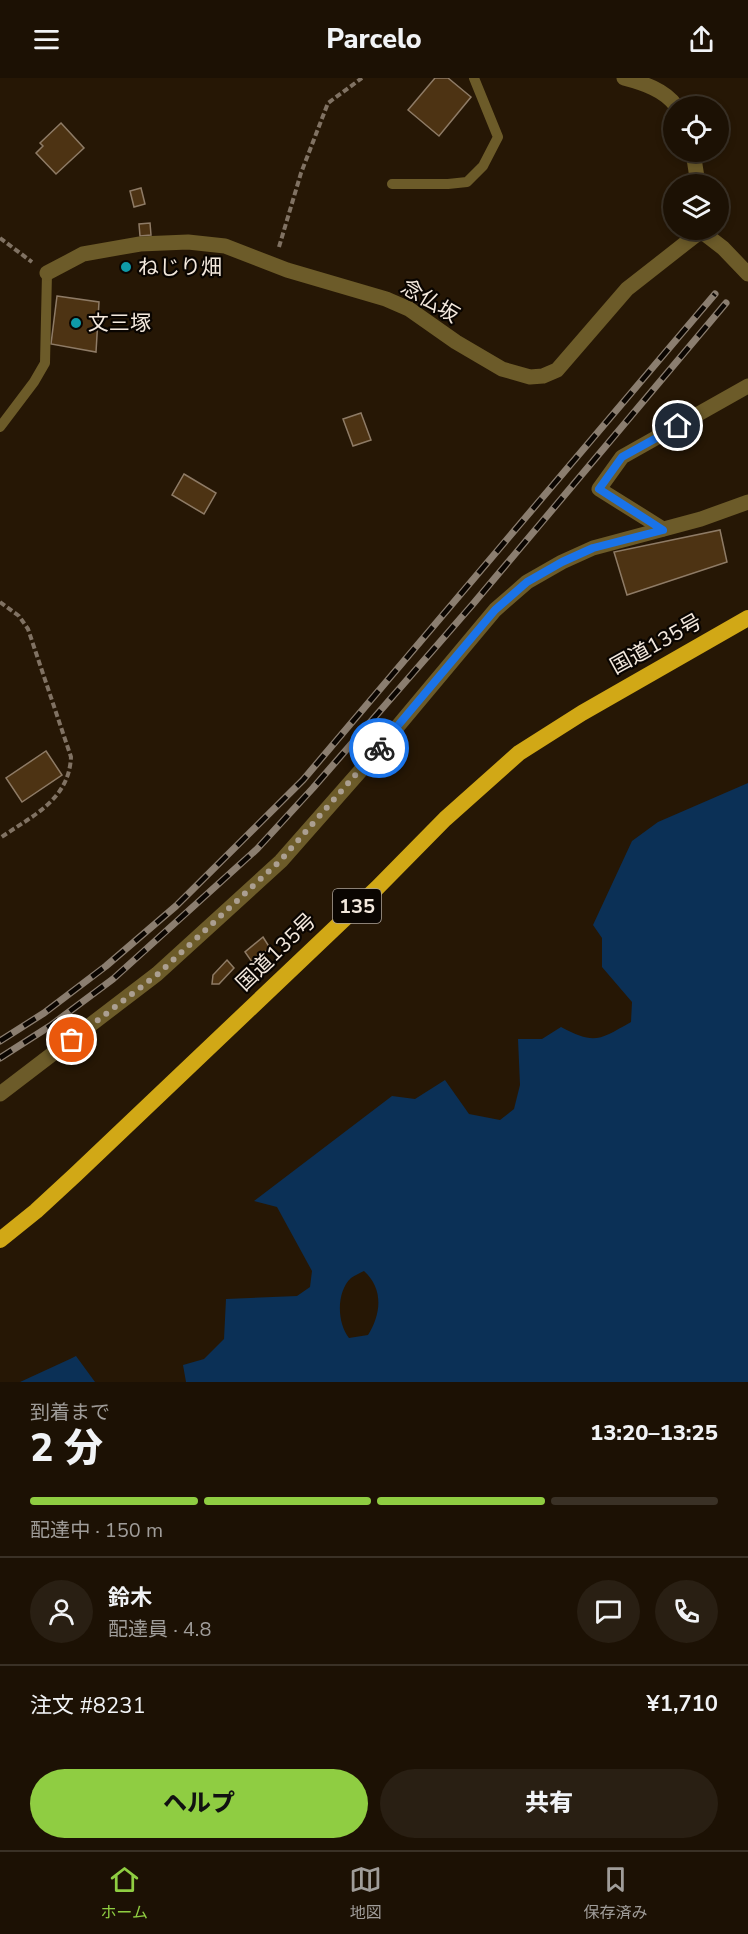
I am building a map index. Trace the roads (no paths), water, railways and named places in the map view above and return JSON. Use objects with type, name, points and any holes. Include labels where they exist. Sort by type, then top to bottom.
[{"type":"highway","name":"国道135号","points":[[0,1240],[75,1176],[377,888],[445,819],[519,753],[582,713],[748,618]]},
{"type":"street","points":[[624,78],[641,82],[668,96]]},
{"type":"street","name":"念仏坂","points":[[47,273],[83,254],[140,244],[188,242],[225,246],[274,265],[386,298],[409,309],[456,342],[502,369],[530,377],[543,376],[557,370],[627,289],[688,240]]},
{"type":"street","points":[[713,240],[748,274]]},
{"type":"street","points":[[663,530],[599,489],[622,457],[748,386]]},
{"type":"street","points":[[0,1094],[158,974],[280,861],[362,769],[495,610],[527,582],[583,553],[701,519],[748,502]]},
{"type":"lane","points":[[392,184],[468,182],[483,166],[498,137],[474,78]]},
{"type":"lane","points":[[0,428],[45,363],[47,273]]},
{"type":"water","points":[[748,783],[748,1382],[186,1382],[183,1365],[204,1359],[224,1339],[226,1299],[297,1296],[310,1287],[312,1271],[277,1207],[254,1201],[392,1096],[415,1099],[445,1080],[469,1114],[500,1120],[514,1109],[520,1085],[518,1039],[542,1039],[561,1027],[572,1033],[597,1038],[631,1022],[632,1002],[602,967],[602,938],[593,925],[632,841],[658,822]],"holes":[[[364,1271],[377,1294],[376,1319],[368,1335],[349,1338],[340,1316],[343,1291],[351,1278]]]},
{"type":"water","points":[[76,1356],[95,1382],[20,1382],[70,1359]]},
{"type":"railway","points":[[0,1041],[44,1013],[106,966],[176,906],[303,780],[715,294]]},
{"type":"railway","points":[[0,1058],[50,1026],[113,979],[257,849],[473,604],[726,303]]},
{"type":"place","name":"ねじり畑","points":[[126,267]]},
{"type":"place","name":"文三塚","points":[[76,323]]}]
